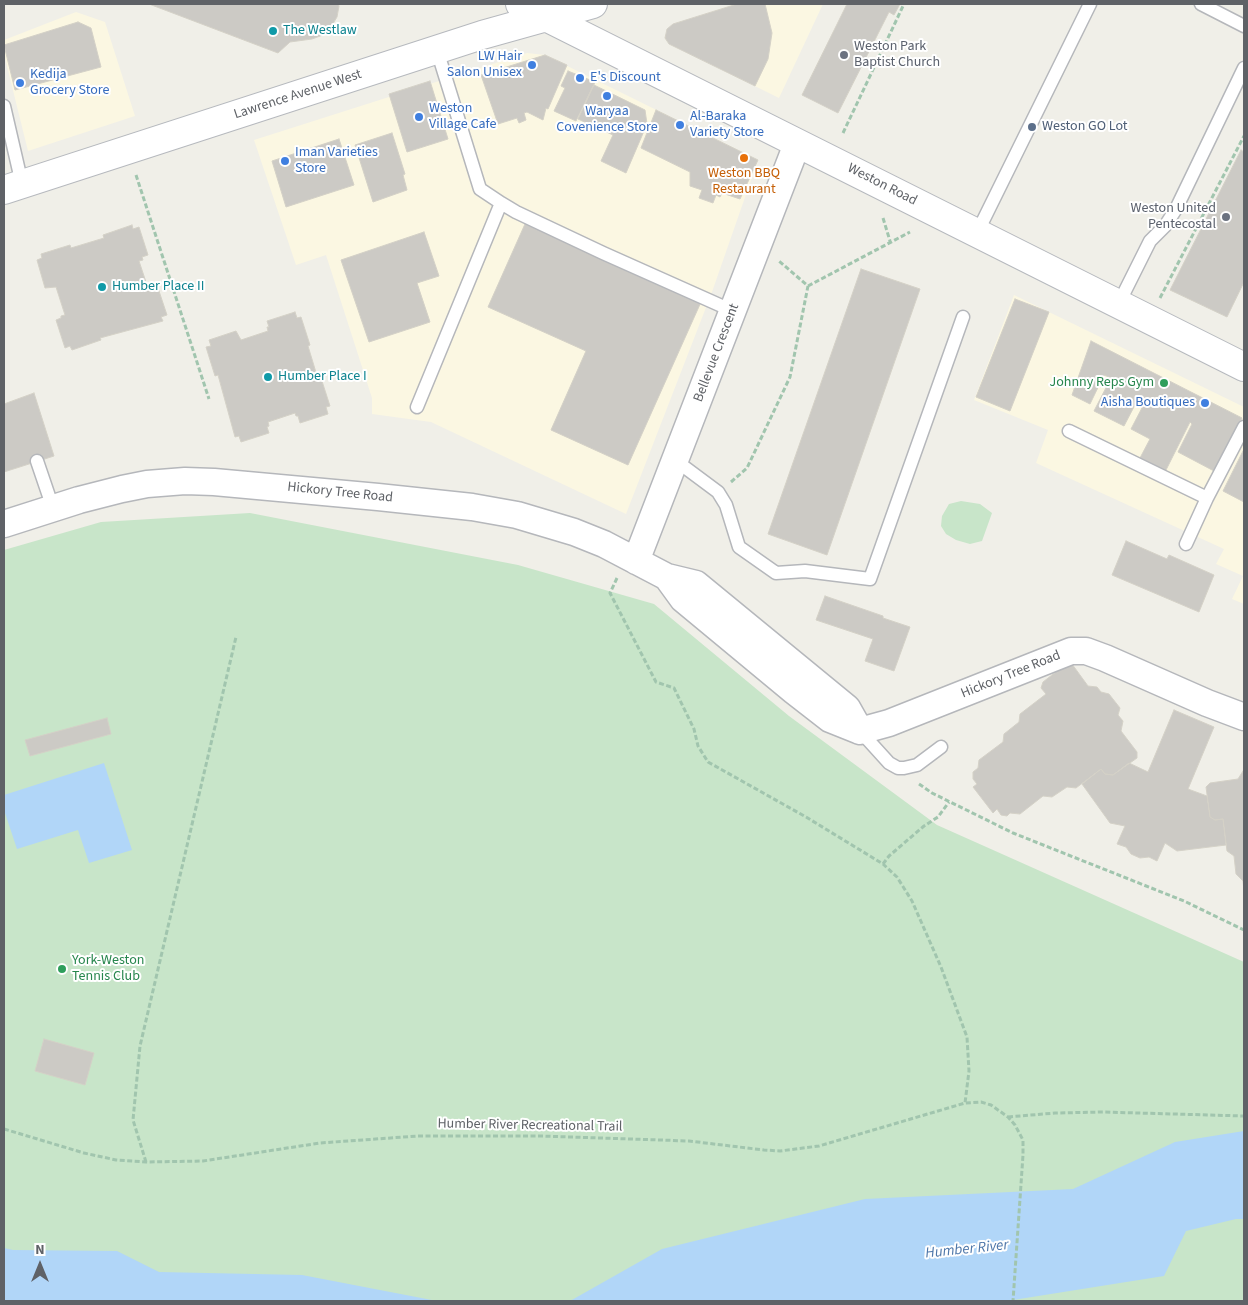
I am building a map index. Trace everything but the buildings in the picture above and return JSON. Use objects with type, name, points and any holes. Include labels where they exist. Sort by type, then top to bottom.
[{"type":"main road","name":"Weston Road","points":[[520,4],[1244,366]]},
{"type":"main road","name":"Lawrence Avenue West","points":[[13,187],[437,50],[593,4]]},
{"type":"street","name":"Bellevue Crescent","points":[[636,561],[797,144]]},
{"type":"street","name":"Hickory Tree Road","points":[[4,524],[78,500],[147,484],[185,481],[294,488],[472,507],[517,515],[574,532],[604,544],[667,577],[683,599],[794,691],[830,719],[860,731],[889,723],[1071,651],[1086,651],[1105,658],[1207,704],[1244,717]]},
{"type":"lane","points":[[977,233],[1090,4]]},
{"type":"lane","points":[[1201,4],[1244,26]]},
{"type":"lane","points":[[437,50],[480,189],[516,212],[733,311]]},
{"type":"lane","points":[[1119,303],[1150,240],[1165,226],[1176,209],[1244,68]]},
{"type":"lane","points":[[4,106],[13,187]]},
{"type":"lane","points":[[417,406],[501,203]]},
{"type":"lane","points":[[676,460],[718,492],[726,505],[739,547],[776,573],[805,571],[870,579],[963,317]]},
{"type":"lane","points":[[1186,544],[1207,498],[1244,427]]},
{"type":"lane","points":[[1069,431],[1207,498]]},
{"type":"lane","points":[[37,461],[53,508]]},
{"type":"lane","points":[[860,731],[889,763],[904,768],[917,765],[941,747]]},
{"type":"path","points":[[843,133],[904,4]]},
{"type":"path","points":[[1150,319],[1176,265],[1244,136]]},
{"type":"path","points":[[136,175],[209,399]]},
{"type":"path","points":[[883,218],[890,241]]},
{"type":"path","points":[[808,286],[910,232]]},
{"type":"path","points":[[759,244],[808,286]]},
{"type":"path","points":[[718,492],[747,468],[790,377],[808,286]]},
{"type":"path","points":[[617,578],[610,593],[656,682],[674,688],[694,729],[698,746],[708,762],[806,817],[883,864],[897,877],[912,901],[941,967],[967,1037],[969,1071],[965,1103]]},
{"type":"path","points":[[146,1162],[133,1120],[140,1046],[236,637]]},
{"type":"path","points":[[904,768],[932,793],[1013,833],[1184,900],[1244,930]]},
{"type":"path","points":[[883,864],[889,856],[924,826],[938,817],[949,802]]},
{"type":"path","name":"Humber River Recreational Trail","points":[[4,1129],[84,1153],[116,1160],[146,1162],[203,1161],[329,1142],[418,1136],[541,1136],[689,1141],[780,1151],[827,1144],[965,1103],[981,1102],[990,1105],[1008,1117],[1023,1140],[1024,1155],[1013,1301]]},
{"type":"path","points":[[1008,1117],[1055,1113],[1104,1112],[1244,1116]]},
{"type":"shaded area","points":[[735,4],[823,4],[779,98],[676,47],[678,23]]},
{"type":"shaded area","points":[[76,12],[105,22],[135,116],[28,151],[4,54],[4,40]]},
{"type":"shaded area","points":[[527,53],[545,55],[758,160],[712,292],[626,514],[431,422],[372,414],[372,398],[326,255],[296,265],[254,140]]},
{"type":"shaded area","points":[[1014,295],[1244,407],[1244,604],[1232,599],[1243,576],[1216,564],[1224,549],[1036,463],[1048,430],[974,400]]},
{"type":"green space","points":[[961,501],[980,504],[992,513],[982,541],[970,544],[956,540],[946,534],[941,526],[942,516],[949,504]]},
{"type":"green space","points":[[250,513],[518,565],[654,604],[789,716],[937,825],[1244,962],[1244,1301],[4,1301],[4,550],[101,522]]},
{"type":"water","points":[[104,763],[132,850],[89,863],[78,830],[17,849],[4,810],[4,795]]},
{"type":"water","name":"Humber River","points":[[1244,1131],[1244,1219],[1236,1219],[1186,1231],[1164,1276],[1013,1300],[570,1301],[662,1249],[865,1199],[1073,1189],[1175,1142]]},
{"type":"water","points":[[4,1248],[13,1250],[117,1251],[159,1272],[302,1275],[437,1301],[4,1301]]},
{"type":"place","name":"The Westlaw","points":[[273,31]]},
{"type":"place","name":"Weston Park Baptist Church","points":[[844,55]]},
{"type":"place","name":"LW Hair Salon Unisex","points":[[532,65]]},
{"type":"place","name":"E's Discount","points":[[580,78]]},
{"type":"place","name":"Kedija Grocery Store","points":[[20,83]]},
{"type":"place","name":"Waryaa Covenience Store","points":[[607,96]]},
{"type":"place","name":"Weston Village Cafe","points":[[419,117]]},
{"type":"place","name":"Al-Baraka Variety Store","points":[[680,125]]},
{"type":"place","name":"Weston GO Lot","points":[[1032,127]]},
{"type":"place","name":"Weston BBQ Restaurant","points":[[744,158]]},
{"type":"place","name":"Iman Varieties Store","points":[[285,161]]},
{"type":"place","name":"Weston United Pentecostal","points":[[1226,217]]},
{"type":"place","name":"Humber Place II","points":[[102,287]]},
{"type":"place","name":"Humber Place I","points":[[268,377]]},
{"type":"place","name":"Johnny Reps Gym","points":[[1164,383]]},
{"type":"place","name":"Aisha Boutiques","points":[[1205,403]]},
{"type":"place","name":"York-Weston Tennis Club","points":[[62,969]]}]
